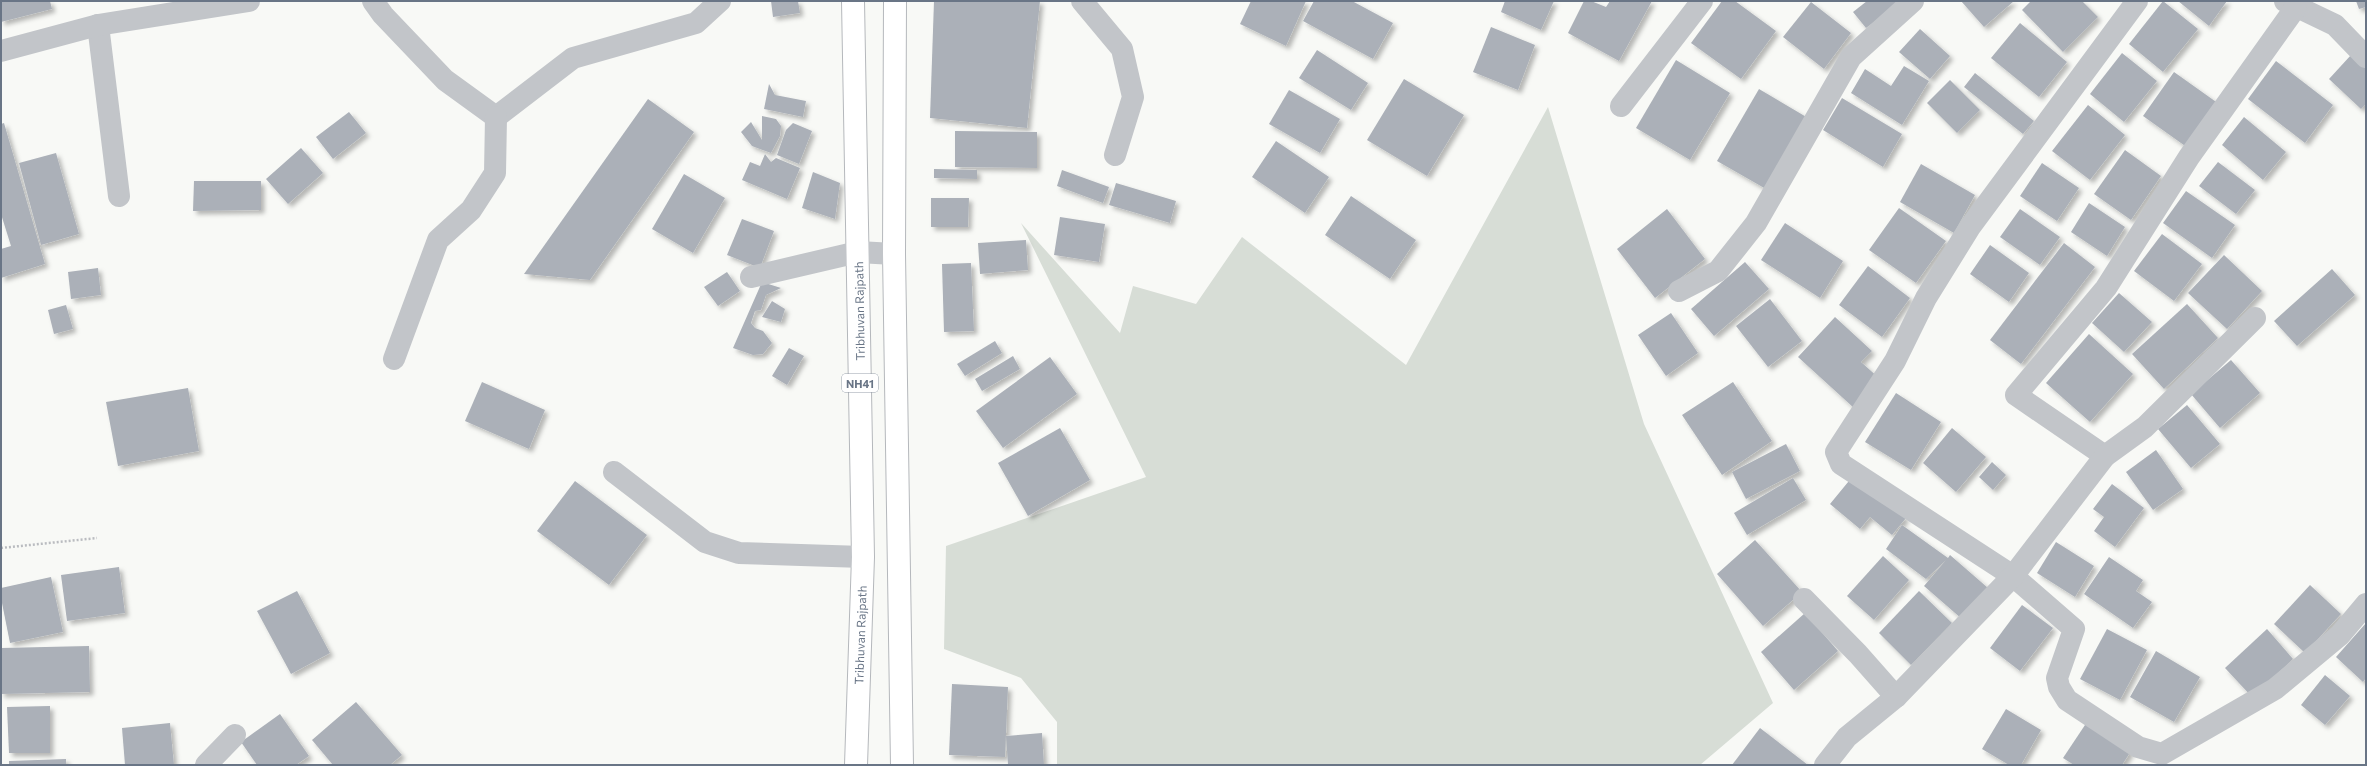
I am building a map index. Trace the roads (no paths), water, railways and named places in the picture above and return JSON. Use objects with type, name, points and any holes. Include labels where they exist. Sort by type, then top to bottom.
[{"type":"highway","name":"Tribhuvan Rajpath","points":[[853,1],[863,556],[856,765]]},
{"type":"highway","name":"NH41","points":[[895,1],[894,254],[902,765]]},
{"type":"street","points":[[1,51],[98,25],[249,1]]},
{"type":"street","points":[[373,1],[383,15],[445,80],[496,117]]},
{"type":"street","points":[[496,117],[572,58],[696,23],[720,1]]},
{"type":"street","points":[[1082,1],[1122,49],[1132,90],[1133,97],[1115,155]]},
{"type":"street","points":[[1621,106],[1702,1]]},
{"type":"street","points":[[1679,291],[1718,271],[1756,223],[1851,57],[1913,1]]},
{"type":"street","points":[[2137,1],[1970,227],[1926,298],[1895,361],[1836,452],[1841,464],[2013,576],[2074,629],[2057,678],[2059,687],[2067,700],[2138,748],[2158,759],[2275,690],[2340,635],[2366,604]]},
{"type":"street","points":[[2105,456],[2016,395],[2106,288],[2189,157],[2290,4],[2335,25],[2366,57]]},
{"type":"street","points":[[98,25],[119,196]]},
{"type":"street","points":[[394,358],[438,240],[471,210],[495,173],[496,117]]},
{"type":"street","points":[[751,277],[858,252],[894,254]]},
{"type":"street","points":[[1825,765],[1847,736],[1896,697],[2013,576],[2105,456],[2145,427],[2255,318]]},
{"type":"street","points":[[614,472],[705,542],[740,553],[863,556]]},
{"type":"street","points":[[1804,599],[1858,654],[1896,697]]},
{"type":"street","points":[[206,765],[235,735]]}]
